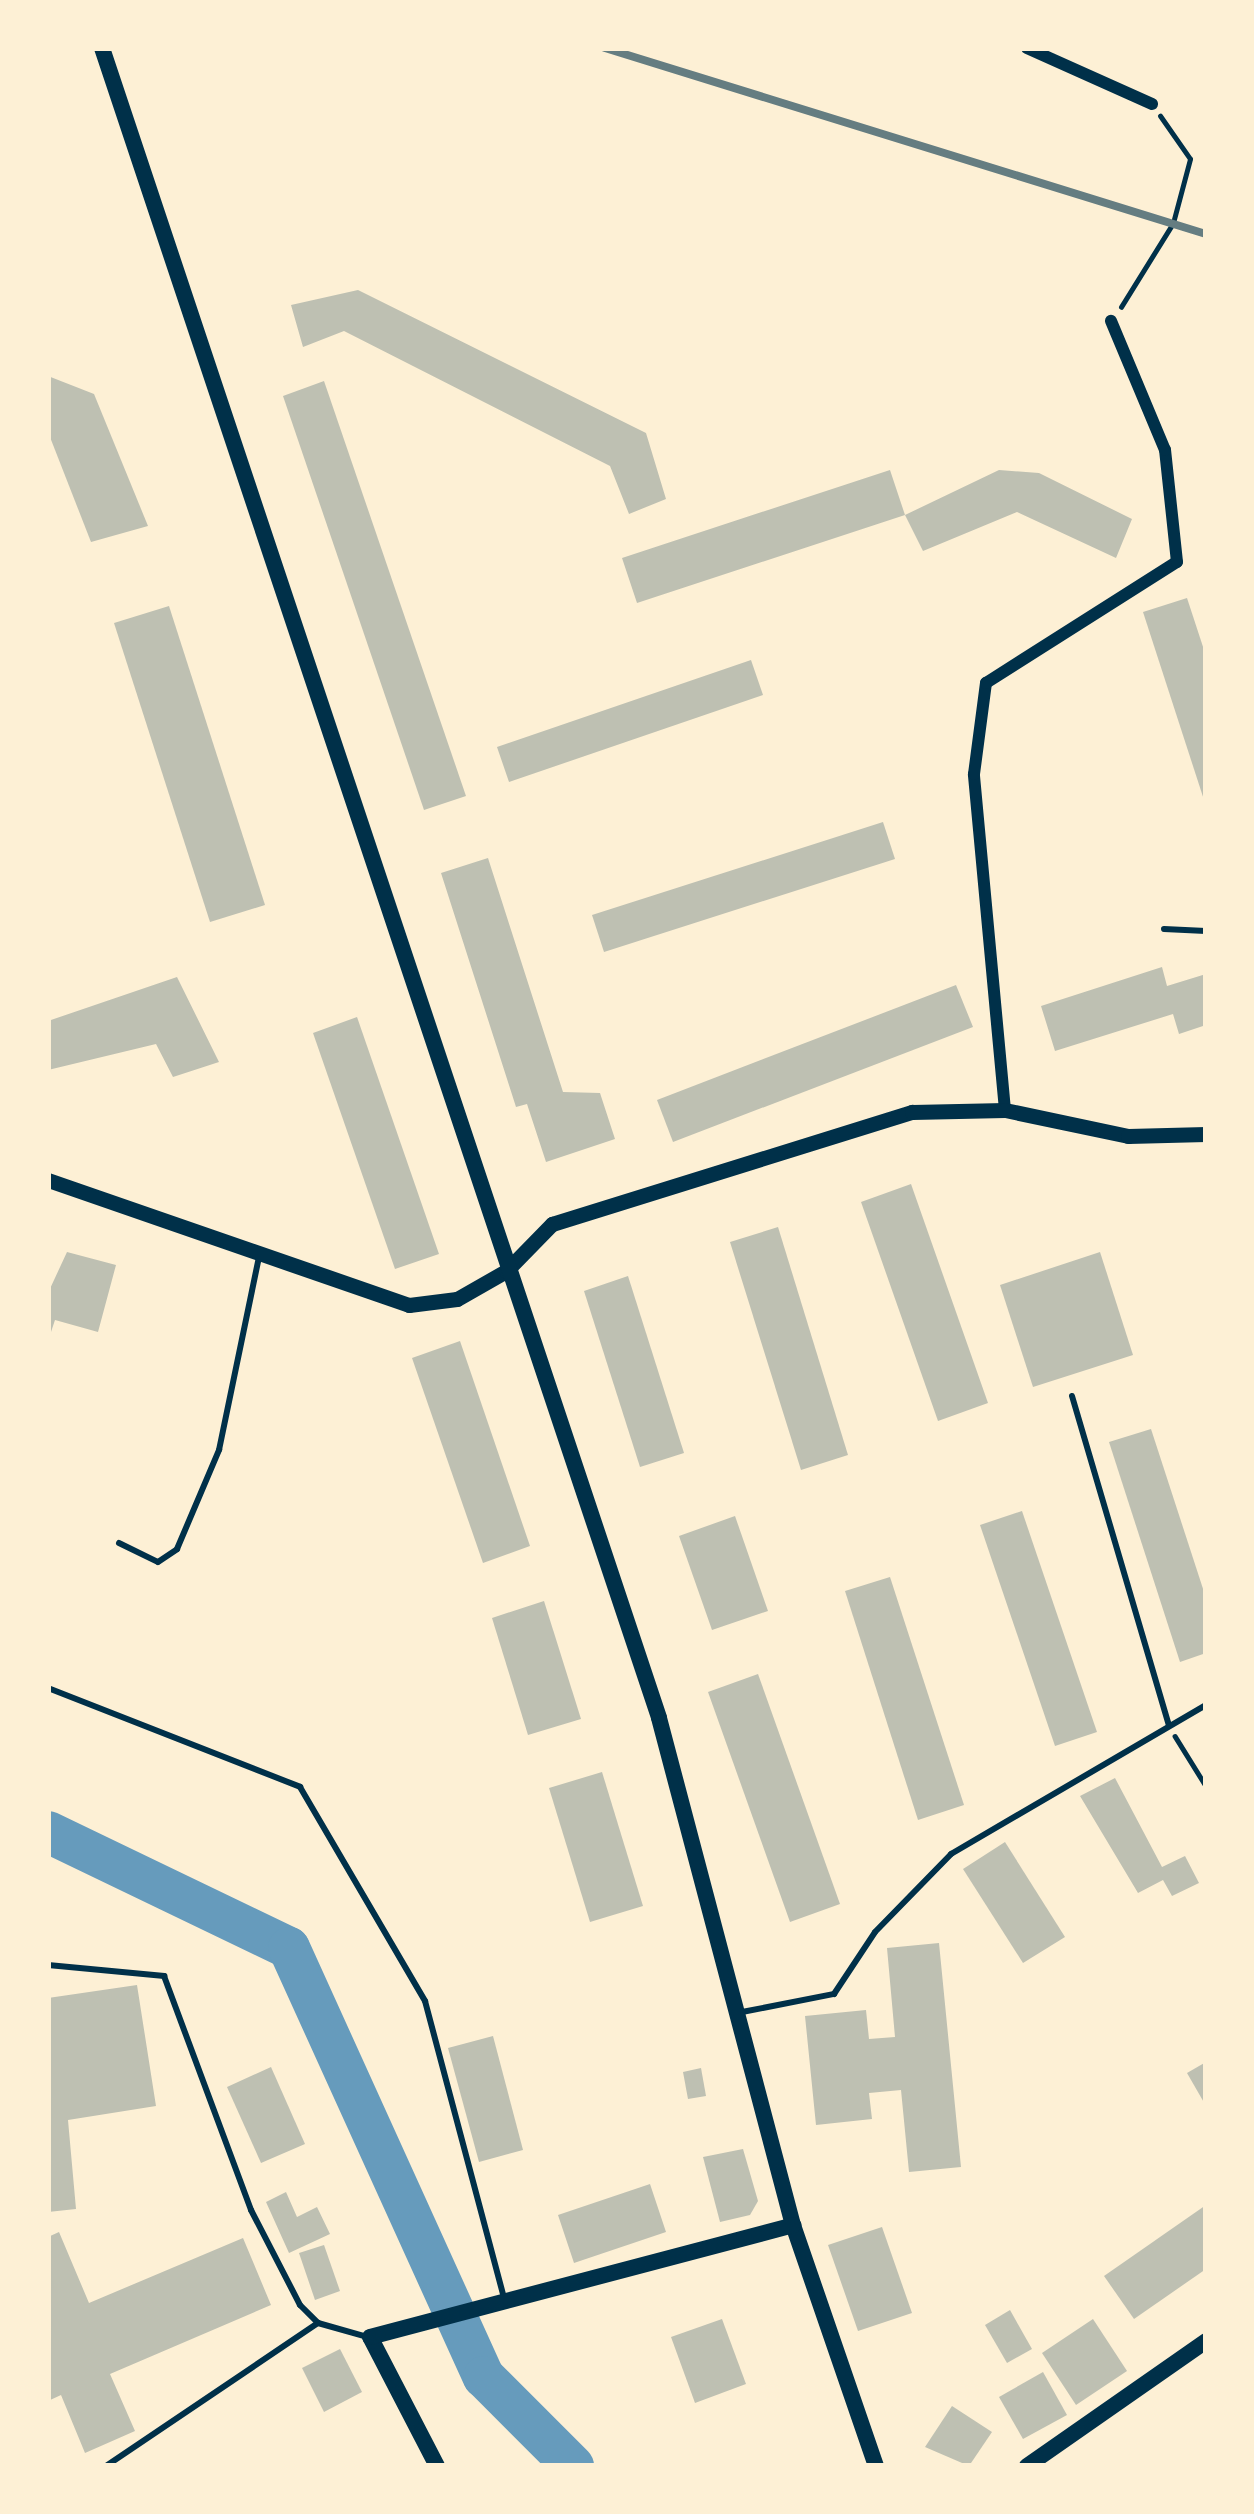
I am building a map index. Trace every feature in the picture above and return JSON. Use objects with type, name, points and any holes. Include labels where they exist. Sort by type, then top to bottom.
[{"type":"main road","points":[[102,49],[506,1271],[659,1718],[742,2012],[793,2225],[876,2466]]},
{"type":"main road","points":[[437,2466],[370,2338],[507,2308],[793,2225]]},
{"type":"main road","points":[[1028,2466],[1206,2341]]},
{"type":"street","points":[[1027,48],[1152,104]]},
{"type":"street","points":[[1005,1110],[974,774],[986,683],[1177,562],[1165,449],[1111,322]]},
{"type":"street","points":[[48,1180],[409,1305],[457,1299],[506,1271],[552,1224],[912,1112],[1005,1110],[1128,1136],[1206,1134]]},
{"type":"lane","points":[[1164,929],[1206,931]]},
{"type":"lane","points":[[119,1543],[158,1562],[177,1549],[219,1450],[260,1253]]},
{"type":"lane","points":[[1072,1396],[1169,1726]]},
{"type":"lane","points":[[48,1688],[300,1787],[425,2001],[507,2308]]},
{"type":"lane","points":[[742,2012],[834,1994],[875,1931],[951,1854],[1206,1705]]},
{"type":"lane","points":[[48,1965],[164,1976],[251,2210],[317,2323],[370,2338]]},
{"type":"lane","points":[[106,2466],[317,2323]]},
{"type":"path","points":[[1111,322],[1173,223],[1190,159],[1152,104]]},
{"type":"path","points":[[1169,1726],[1206,1786]]},
{"type":"building","points":[[358,290],[646,433],[666,499],[629,514],[610,466],[344,331],[303,347],[291,305]]},
{"type":"building","points":[[48,376],[94,394],[148,526],[91,542],[48,432]]},
{"type":"building","points":[[324,381],[466,796],[424,810],[283,396]]},
{"type":"building","points":[[890,470],[905,515],[637,603],[622,558]]},
{"type":"building","points":[[999,470],[1039,473],[1132,519],[1116,558],[1017,512],[923,551],[905,515]]},
{"type":"building","points":[[1187,598],[1206,656],[1205,803],[1143,612]]},
{"type":"building","points":[[169,606],[265,905],[210,922],[114,623]]},
{"type":"building","points":[[751,660],[763,695],[509,782],[497,747]]},
{"type":"building","points":[[883,822],[895,859],[604,952],[592,915]]},
{"type":"building","points":[[488,858],[563,1092],[600,1093],[615,1139],[546,1162],[527,1104],[516,1107],[441,873]]},
{"type":"building","points":[[1162,967],[1167,986],[1206,974],[1206,1025],[1179,1034],[1173,1014],[1055,1051],[1041,1006]]},
{"type":"building","points":[[177,977],[219,1062],[173,1077],[156,1044],[48,1070],[48,1021]]},
{"type":"building","points":[[956,985],[973,1027],[673,1142],[657,1100]]},
{"type":"building","points":[[357,1017],[439,1254],[395,1269],[313,1033]]},
{"type":"building","points":[[911,1184],[988,1403],[938,1421],[861,1202]]},
{"type":"building","points":[[778,1227],[848,1455],[801,1470],[730,1242]]},
{"type":"building","points":[[67,1252],[116,1265],[98,1332],[55,1320],[48,1341],[48,1293]]},
{"type":"building","points":[[1100,1252],[1133,1355],[1033,1387],[1000,1285]]},
{"type":"building","points":[[628,1276],[684,1453],[640,1467],[584,1291]]},
{"type":"building","points":[[460,1341],[530,1546],[483,1563],[412,1358]]},
{"type":"building","points":[[1151,1429],[1206,1598],[1206,1653],[1180,1662],[1109,1442]]},
{"type":"building","points":[[1022,1511],[1097,1732],[1055,1746],[980,1525]]},
{"type":"building","points":[[735,1516],[768,1611],[712,1630],[679,1536]]},
{"type":"building","points":[[890,1577],[964,1805],[918,1820],[845,1591]]},
{"type":"building","points":[[544,1601],[581,1719],[528,1735],[492,1618]]},
{"type":"building","points":[[758,1674],[840,1904],[790,1922],[708,1692]]},
{"type":"building","points":[[602,1772],[643,1906],[590,1922],[549,1788]]},
{"type":"building","points":[[1115,1778],[1162,1867],[1185,1856],[1199,1883],[1172,1896],[1163,1880],[1138,1893],[1080,1796]]},
{"type":"building","points":[[1005,1842],[1065,1937],[1023,1963],[963,1869]]},
{"type":"building","points":[[939,1943],[961,2167],[909,2172],[901,2090],[869,2093],[872,2119],[816,2125],[805,2016],[866,2010],[869,2039],[895,2037],[887,1948]]},
{"type":"building","points":[[137,1985],[156,2106],[68,2120],[76,2209],[48,2212],[48,1998]]},
{"type":"building","points":[[493,2036],[523,2150],[479,2162],[448,2048]]},
{"type":"building","points":[[1206,2062],[1206,2106],[1187,2073]]},
{"type":"building","points":[[271,2067],[305,2144],[261,2163],[227,2087]]},
{"type":"building","points":[[701,2068],[706,2096],[688,2099],[683,2072]]},
{"type":"building","points":[[743,2149],[758,2201],[750,2215],[720,2222],[703,2157]]},
{"type":"building","points":[[650,2184],[666,2232],[574,2263],[558,2215]]},
{"type":"building","points":[[286,2192],[297,2217],[317,2207],[330,2234],[289,2253],[266,2202]]},
{"type":"building","points":[[1206,2205],[1206,2269],[1134,2319],[1104,2276]]},
{"type":"building","points":[[882,2227],[912,2313],[858,2331],[828,2245]]},
{"type":"building","points":[[59,2232],[89,2303],[243,2238],[271,2305],[110,2374],[135,2431],[85,2453],[61,2395],[48,2401],[48,2237]]},
{"type":"building","points":[[324,2245],[340,2291],[315,2300],[299,2253]]},
{"type":"building","points":[[1010,2310],[1032,2349],[1007,2363],[985,2325]]},
{"type":"building","points":[[722,2319],[746,2384],[695,2403],[671,2337]]},
{"type":"building","points":[[1093,2319],[1127,2371],[1076,2405],[1042,2353]]},
{"type":"building","points":[[340,2349],[362,2392],[324,2412],[302,2368]]},
{"type":"building","points":[[1043,2372],[1067,2415],[1023,2439],[999,2397]]},
{"type":"building","points":[[952,2406],[992,2432],[969,2466],[925,2447]]},
{"type":"waterway","points":[[48,1832],[289,1948],[484,2377],[573,2466]]},
{"type":"railway","points":[[605,48],[1206,234]]}]
